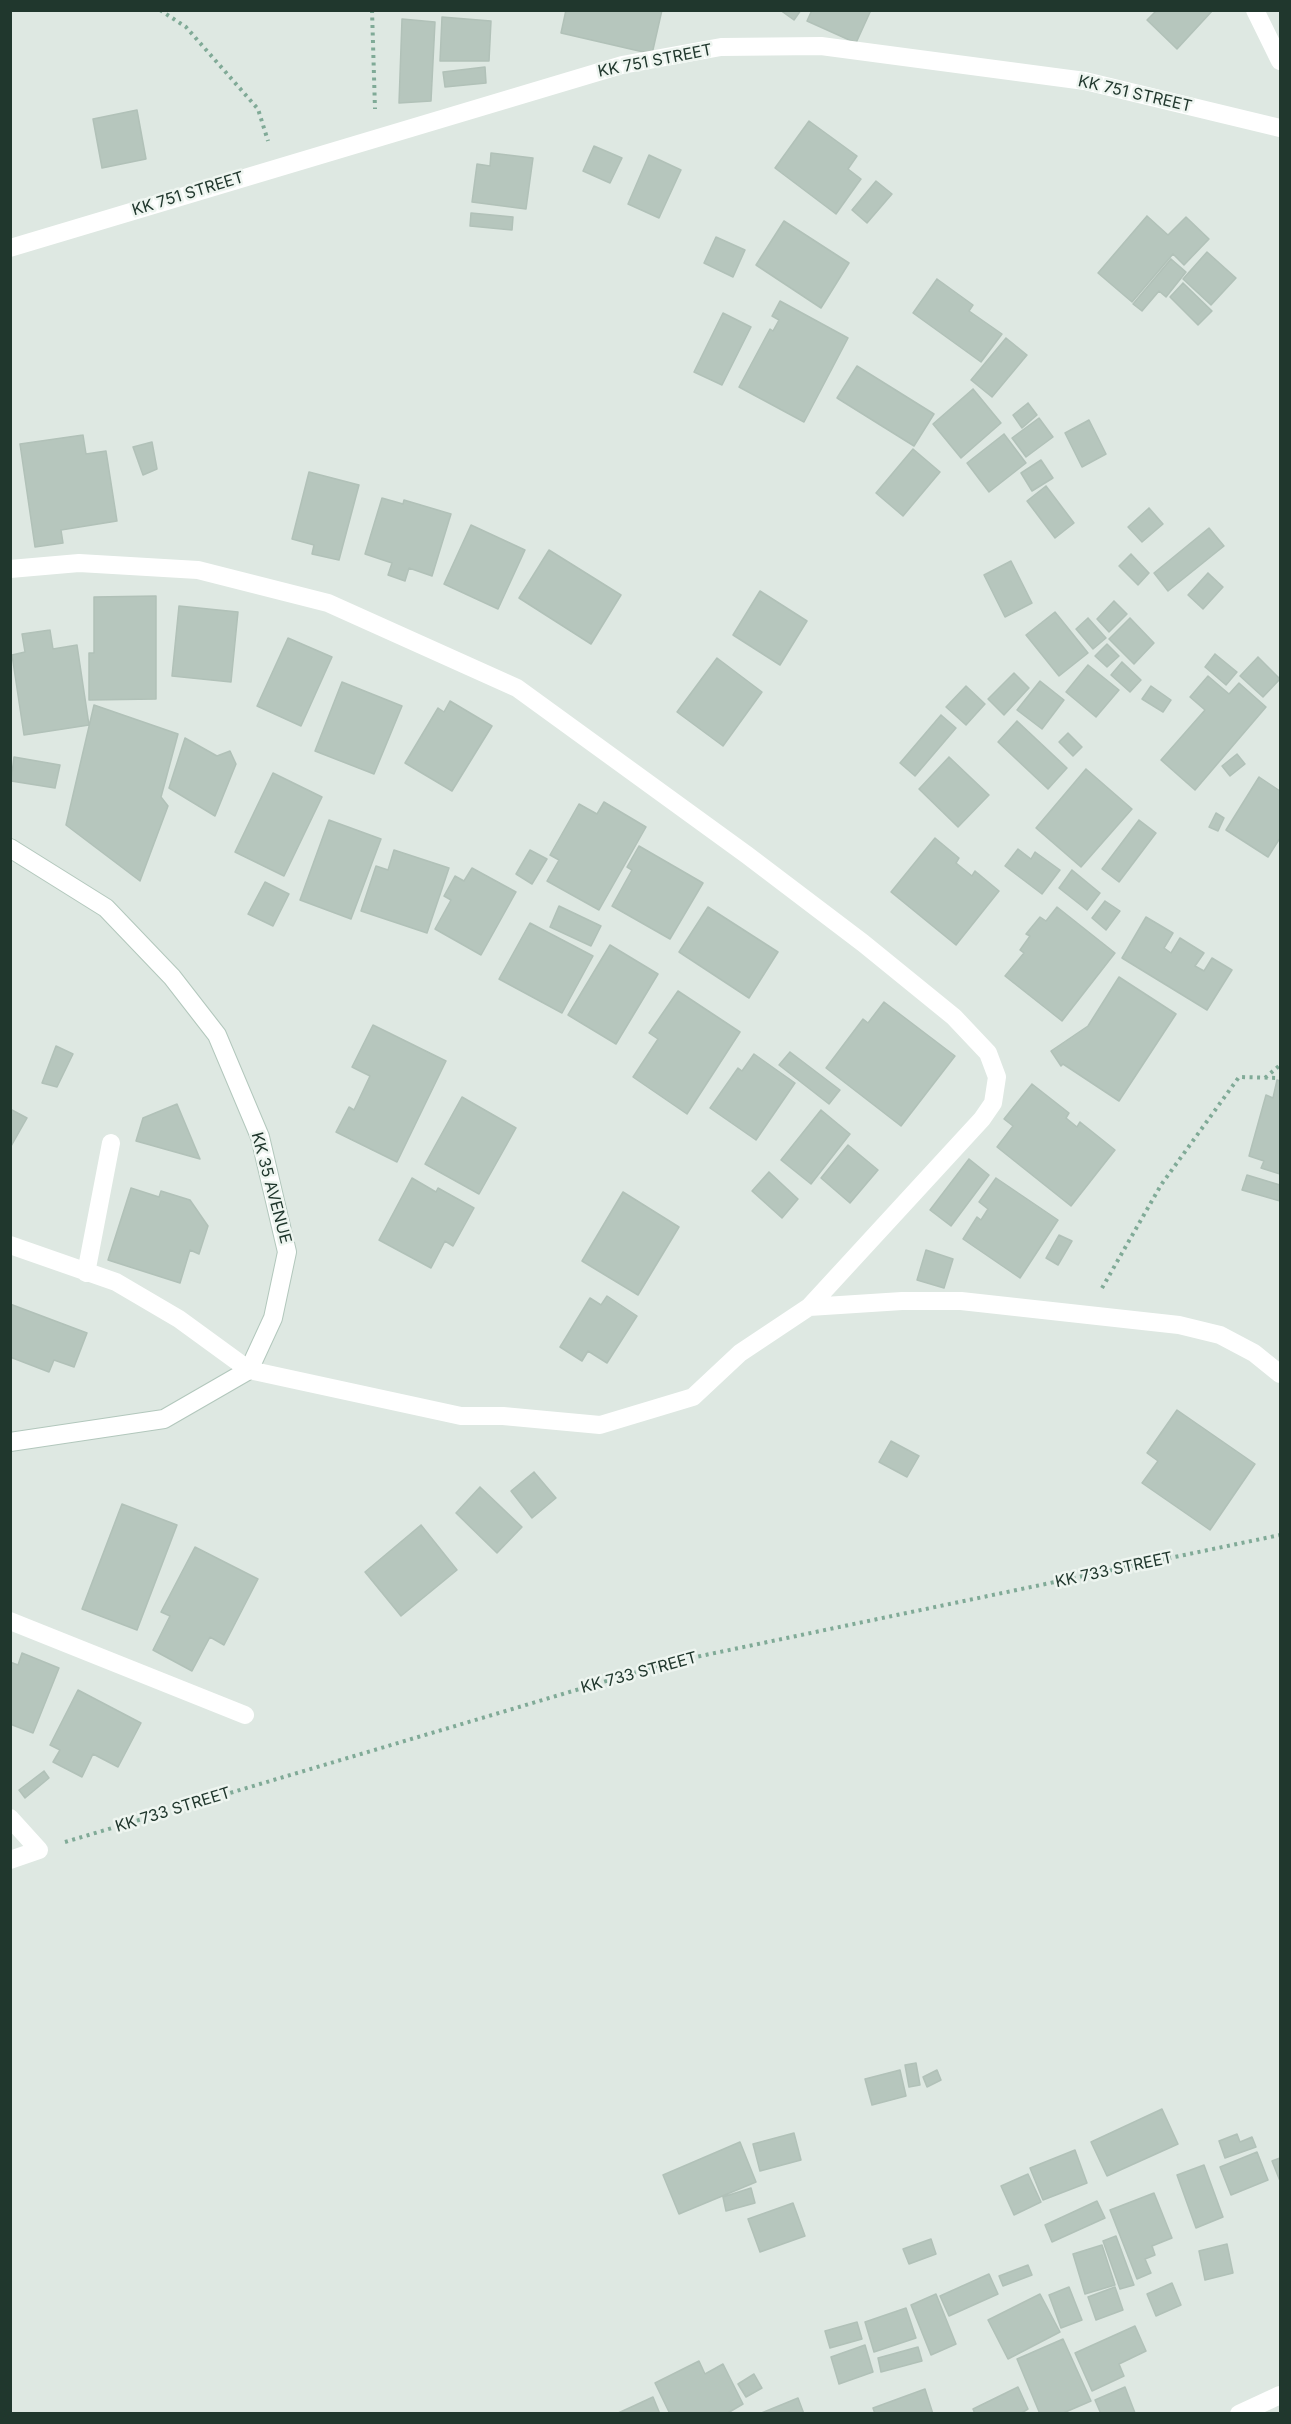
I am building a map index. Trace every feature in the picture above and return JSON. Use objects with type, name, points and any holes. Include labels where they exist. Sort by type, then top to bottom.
[{"type":"street","points":[[1255,10],[1281,61]]},
{"type":"street","name":"KK 751 STREET","points":[[10,248],[621,65],[721,47],[821,46],[1085,81],[1281,128]]},
{"type":"street","points":[[10,570],[79,563],[198,570],[328,603],[517,688],[747,855],[863,943],[954,1017],[988,1053],[997,1077],[993,1103],[982,1119],[809,1307],[740,1353],[693,1397],[600,1425],[503,1416],[461,1416],[249,1370],[179,1318],[116,1282],[10,1245]]},
{"type":"street","name":"KK 35 AVENUE","points":[[10,848],[27,856],[106,908],[172,977],[217,1035],[260,1137],[287,1252],[273,1318],[249,1370]]},
{"type":"street","points":[[86,1273],[111,1143]]},
{"type":"street","points":[[809,1307],[902,1301],[961,1301],[1179,1325],[1220,1335],[1254,1353],[1281,1374]]},
{"type":"street","points":[[10,1442],[164,1419],[249,1370]]},
{"type":"street","points":[[10,1621],[245,1715]]},
{"type":"street","points":[[10,1818],[39,1850],[10,1860]]},
{"type":"street","points":[[1239,2414],[1281,2395]]},
{"type":"path","points":[[160,10],[186,27],[258,109],[276,167]]},
{"type":"path","points":[[372,10],[376,137]]},
{"type":"path","points":[[1265,1078],[1281,1065]]},
{"type":"path","points":[[1087,1315],[1161,1185],[1239,1077],[1281,1078]]},
{"type":"path","name":"KK 733 STREET","points":[[39,1850],[667,1663],[1281,1535]]},
{"type":"building","points":[[566,10],[662,10],[652,54],[561,33]]},
{"type":"building","points":[[780,10],[801,10],[794,20]]},
{"type":"building","points":[[812,10],[871,10],[856,43],[807,21]]},
{"type":"building","points":[[1157,10],[1213,10],[1177,49],[1147,20]]},
{"type":"building","points":[[442,17],[491,21],[489,61],[440,61]]},
{"type":"building","points":[[402,19],[435,22],[431,101],[399,103]]},
{"type":"building","points":[[485,67],[486,83],[445,87],[443,72]]},
{"type":"building","points":[[137,110],[146,159],[102,168],[93,119]]},
{"type":"building","points":[[809,121],[857,156],[848,169],[861,179],[836,214],[775,168]]},
{"type":"building","points":[[594,146],[622,158],[610,183],[583,171]]},
{"type":"building","points":[[491,153],[533,158],[526,209],[472,202],[477,164],[490,166]]},
{"type":"building","points":[[649,155],[681,170],[659,218],[628,204]]},
{"type":"building","points":[[876,181],[892,194],[867,223],[852,210]]},
{"type":"building","points":[[471,213],[513,217],[512,230],[470,226]]},
{"type":"building","points":[[1147,216],[1168,235],[1186,217],[1209,239],[1184,265],[1173,254],[1132,302],[1098,273]]},
{"type":"building","points":[[784,221],[849,263],[821,308],[756,265]]},
{"type":"building","points":[[716,237],[745,250],[733,277],[704,263]]},
{"type":"building","points":[[1207,252],[1236,278],[1211,305],[1183,279]]},
{"type":"building","points":[[1171,259],[1186,272],[1166,297],[1159,291],[1142,311],[1133,304]]},
{"type":"building","points":[[937,279],[973,305],[969,311],[1002,334],[981,362],[913,313]]},
{"type":"building","points":[[1183,283],[1212,311],[1198,325],[1170,297]]},
{"type":"building","points":[[780,301],[848,338],[804,422],[739,387],[770,329],[773,331],[779,320],[772,316]]},
{"type":"building","points":[[723,313],[751,327],[722,385],[694,372]]},
{"type":"building","points":[[1006,338],[1027,355],[992,397],[971,380]]},
{"type":"building","points":[[857,366],[934,414],[914,446],[837,398]]},
{"type":"building","points":[[973,389],[1001,423],[961,458],[933,424]]},
{"type":"building","points":[[1028,403],[1037,415],[1022,428],[1013,415]]},
{"type":"building","points":[[1039,418],[1053,437],[1026,457],[1012,438]]},
{"type":"building","points":[[1089,420],[1106,454],[1082,467],[1065,433]]},
{"type":"building","points":[[1004,434],[1026,463],[989,492],[967,463]]},
{"type":"building","points":[[83,435],[86,454],[106,451],[117,521],[61,530],[63,543],[35,547],[20,444]]},
{"type":"building","points":[[152,442],[157,469],[143,475],[133,447]]},
{"type":"building","points":[[913,449],[940,472],[903,516],[876,493]]},
{"type":"building","points":[[1041,460],[1053,478],[1032,491],[1021,473]]},
{"type":"building","points":[[309,472],[359,485],[339,560],[312,554],[314,545],[292,539]]},
{"type":"building","points":[[1046,486],[1074,523],[1055,538],[1027,501]]},
{"type":"building","points":[[382,498],[403,504],[404,500],[451,514],[432,576],[409,568],[405,581],[388,575],[392,563],[365,554]]},
{"type":"building","points":[[1149,508],[1163,524],[1142,542],[1128,527]]},
{"type":"building","points":[[471,525],[525,550],[498,609],[444,584]]},
{"type":"building","points":[[1209,528],[1224,546],[1168,591],[1154,573]]},
{"type":"building","points":[[549,550],[621,595],[591,644],[519,598]]},
{"type":"building","points":[[1131,554],[1149,573],[1138,585],[1119,566]]},
{"type":"building","points":[[1011,561],[1032,603],[1005,617],[984,575]]},
{"type":"building","points":[[1208,573],[1223,587],[1203,609],[1188,595]]},
{"type":"building","points":[[760,591],[807,621],[780,665],[733,635]]},
{"type":"building","points":[[156,596],[156,699],[89,700],[89,653],[94,653],[94,597]]},
{"type":"building","points":[[1114,601],[1127,614],[1109,632],[1097,619]]},
{"type":"building","points":[[179,606],[238,612],[231,682],[172,676]]},
{"type":"building","points":[[1055,612],[1088,653],[1059,676],[1026,635]]},
{"type":"building","points":[[1088,618],[1106,638],[1093,649],[1076,629]]},
{"type":"building","points":[[1130,618],[1154,643],[1134,664],[1109,639]]},
{"type":"building","points":[[50,630],[53,649],[77,645],[89,725],[24,735],[12,655],[25,652],[22,634]]},
{"type":"building","points":[[288,638],[332,657],[301,726],[257,706]]},
{"type":"building","points":[[1107,644],[1119,656],[1107,667],[1095,656]]},
{"type":"building","points":[[1215,654],[1237,672],[1226,685],[1205,667]]},
{"type":"building","points":[[1258,657],[1280,679],[1263,697],[1240,676]]},
{"type":"building","points":[[717,658],[762,692],[723,746],[677,712]]},
{"type":"building","points":[[1122,662],[1141,680],[1130,692],[1111,675]]},
{"type":"building","points":[[1088,665],[1119,690],[1096,717],[1066,692]]},
{"type":"building","points":[[1014,673],[1029,688],[1004,715],[988,699]]},
{"type":"building","points":[[1208,676],[1229,694],[1239,683],[1266,707],[1195,790],[1161,760],[1205,710],[1190,697]]},
{"type":"building","points":[[1040,681],[1064,700],[1042,729],[1017,710]]},
{"type":"building","points":[[342,682],[402,706],[374,774],[315,751]]},
{"type":"building","points":[[966,686],[985,704],[966,725],[946,707]]},
{"type":"building","points":[[1151,686],[1171,700],[1163,712],[1142,699]]},
{"type":"building","points":[[450,701],[492,726],[452,791],[405,763],[438,708],[444,712]]},
{"type":"building","points":[[94,705],[178,734],[161,797],[168,806],[140,881],[66,825]]},
{"type":"building","points":[[941,715],[956,728],[915,776],[900,763]]},
{"type":"building","points":[[1017,721],[1067,768],[1048,789],[998,742]]},
{"type":"building","points":[[1068,733],[1082,747],[1073,756],[1059,742]]},
{"type":"building","points":[[185,738],[217,756],[230,751],[236,764],[215,816],[169,788]]},
{"type":"building","points":[[1237,754],[1245,764],[1230,776],[1222,766]]},
{"type":"building","points":[[14,757],[60,765],[55,788],[11,781]]},
{"type":"building","points":[[949,757],[989,795],[958,827],[919,789]]},
{"type":"building","points":[[1086,769],[1132,809],[1081,867],[1036,828]]},
{"type":"building","points":[[273,773],[322,797],[284,876],[235,852]]},
{"type":"building","points":[[1259,777],[1280,791],[1280,838],[1268,857],[1226,830]]},
{"type":"building","points":[[604,802],[646,827],[599,910],[547,881],[559,860],[550,855],[579,804],[597,814]]},
{"type":"building","points":[[1216,813],[1224,818],[1218,831],[1209,827]]},
{"type":"building","points":[[329,820],[381,839],[351,919],[300,900]]},
{"type":"building","points":[[1139,820],[1156,833],[1119,882],[1102,869]]},
{"type":"building","points":[[935,838],[959,858],[956,863],[972,876],[975,871],[999,891],[956,945],[891,892]]},
{"type":"building","points":[[639,846],[703,883],[670,939],[612,906],[632,870],[627,867]]},
{"type":"building","points":[[1018,849],[1031,859],[1035,852],[1060,870],[1042,894],[1005,866]]},
{"type":"building","points":[[394,850],[449,868],[427,933],[361,911],[376,866],[388,870]]},
{"type":"building","points":[[530,850],[547,859],[532,884],[516,874]]},
{"type":"building","points":[[472,868],[516,892],[481,955],[435,929],[451,900],[444,896],[455,876],[464,881]]},
{"type":"building","points":[[1072,870],[1100,893],[1087,910],[1059,888]]},
{"type":"building","points":[[265,882],[289,894],[273,926],[248,914]]},
{"type":"building","points":[[1105,901],[1120,911],[1106,930],[1092,918]]},
{"type":"building","points":[[559,906],[601,926],[591,946],[550,927]]},
{"type":"building","points":[[708,907],[778,952],[749,998],[679,952]]},
{"type":"building","points":[[1057,907],[1115,953],[1062,1021],[1005,976],[1024,953],[1020,950],[1030,936],[1026,934],[1040,917],[1046,921]]},
{"type":"building","points":[[1146,917],[1173,933],[1164,948],[1171,953],[1180,938],[1204,953],[1195,966],[1204,971],[1212,958],[1232,970],[1207,1010],[1122,958]]},
{"type":"building","points":[[530,923],[593,956],[562,1013],[499,979]]},
{"type":"building","points":[[610,945],[658,974],[616,1044],[568,1015]]},
{"type":"building","points":[[1119,977],[1176,1014],[1119,1101],[1063,1064],[1061,1066],[1051,1051],[1088,1026]]},
{"type":"building","points":[[678,991],[740,1032],[687,1114],[633,1077],[658,1039],[649,1033]]},
{"type":"building","points":[[884,1002],[955,1056],[901,1126],[826,1068],[863,1019],[868,1023]]},
{"type":"building","points":[[373,1025],[446,1061],[397,1162],[336,1132],[349,1107],[354,1110],[370,1076],[352,1067]]},
{"type":"building","points":[[56,1046],[73,1054],[57,1087],[42,1083]]},
{"type":"building","points":[[790,1052],[840,1090],[829,1104],[779,1065]]},
{"type":"building","points":[[754,1054],[795,1083],[756,1140],[710,1108],[738,1068],[742,1071]]},
{"type":"building","points":[[1277,1080],[1280,1081],[1280,1174],[1261,1168],[1264,1161],[1249,1156],[1266,1095],[1273,1098]]},
{"type":"building","points":[[1032,1084],[1069,1113],[1066,1118],[1077,1127],[1080,1122],[1115,1150],[1071,1206],[997,1147],[1013,1126],[1004,1119]]},
{"type":"building","points":[[462,1097],[516,1128],[479,1194],[425,1164]]},
{"type":"building","points":[[177,1104],[200,1159],[136,1141],[143,1118]]},
{"type":"building","points":[[10,1109],[27,1118],[10,1148]]},
{"type":"building","points":[[821,1110],[850,1134],[811,1184],[781,1160]]},
{"type":"building","points":[[848,1145],[878,1170],[850,1203],[821,1178]]},
{"type":"building","points":[[969,1159],[989,1175],[951,1226],[930,1210]]},
{"type":"building","points":[[769,1172],[798,1199],[782,1218],[752,1191]]},
{"type":"building","points":[[1247,1175],[1280,1185],[1280,1201],[1242,1190]]},
{"type":"building","points":[[412,1178],[436,1192],[438,1188],[474,1208],[453,1246],[445,1241],[431,1268],[379,1240]]},
{"type":"building","points":[[996,1178],[1058,1220],[1020,1278],[963,1239],[977,1217],[981,1220],[988,1209],[979,1202]]},
{"type":"building","points":[[131,1188],[159,1197],[161,1191],[190,1200],[208,1226],[199,1254],[190,1250],[180,1283],[108,1260]]},
{"type":"building","points":[[623,1192],[679,1227],[638,1295],[582,1261]]},
{"type":"building","points":[[1059,1235],[1072,1241],[1058,1265],[1046,1258]]},
{"type":"building","points":[[926,1250],[953,1259],[944,1288],[917,1280]]},
{"type":"building","points":[[607,1296],[637,1316],[607,1363],[588,1351],[582,1361],[560,1347],[590,1298],[601,1305]]},
{"type":"building","points":[[10,1304],[87,1333],[74,1367],[54,1360],[49,1372],[10,1357]]},
{"type":"building","points":[[1177,1410],[1255,1464],[1210,1530],[1142,1483],[1158,1461],[1147,1453]]},
{"type":"building","points":[[891,1441],[919,1456],[907,1477],[879,1462]]},
{"type":"building","points":[[534,1472],[556,1498],[532,1518],[511,1491]]},
{"type":"building","points":[[480,1487],[522,1527],[497,1553],[456,1513]]},
{"type":"building","points":[[122,1504],[177,1525],[137,1630],[82,1609]]},
{"type":"building","points":[[421,1525],[457,1570],[401,1616],[365,1572]]},
{"type":"building","points":[[195,1547],[258,1579],[224,1645],[210,1637],[192,1671],[153,1650],[170,1616],[161,1612]]},
{"type":"building","points":[[22,1653],[59,1668],[33,1733],[10,1724],[10,1662],[18,1665]]},
{"type":"building","points":[[78,1690],[141,1723],[118,1767],[93,1754],[82,1777],[53,1762],[60,1750],[50,1745]]},
{"type":"building","points":[[44,1771],[49,1778],[25,1798],[19,1790]]},
{"type":"building","points":[[916,2063],[920,2085],[909,2087],[905,2065]]},
{"type":"building","points":[[900,2070],[906,2096],[872,2105],[865,2079]]},
{"type":"building","points":[[937,2070],[941,2080],[927,2087],[923,2077]]},
{"type":"building","points":[[1162,2109],[1178,2144],[1107,2176],[1091,2142]]},
{"type":"building","points":[[794,2133],[801,2160],[760,2171],[753,2144]]},
{"type":"building","points":[[1237,2134],[1240,2142],[1252,2137],[1256,2147],[1225,2158],[1219,2141]]},
{"type":"building","points":[[740,2142],[756,2182],[679,2214],[663,2175]]},
{"type":"building","points":[[1075,2150],[1087,2183],[1043,2200],[1030,2168]]},
{"type":"building","points":[[1257,2152],[1268,2180],[1231,2195],[1220,2167]]},
{"type":"building","points":[[1280,2158],[1280,2181],[1272,2161]]},
{"type":"building","points":[[1204,2165],[1223,2217],[1196,2228],[1177,2175]]},
{"type":"building","points":[[1028,2174],[1041,2202],[1014,2215],[1001,2186]]},
{"type":"building","points":[[751,2188],[755,2203],[726,2211],[723,2197]]},
{"type":"building","points":[[1154,2193],[1172,2238],[1152,2246],[1155,2255],[1145,2259],[1151,2273],[1137,2279],[1110,2210]]},
{"type":"building","points":[[1097,2201],[1105,2218],[1052,2242],[1045,2225]]},
{"type":"building","points":[[793,2203],[805,2236],[760,2252],[748,2219]]},
{"type":"building","points":[[1116,2236],[1134,2285],[1120,2289],[1103,2241]]},
{"type":"building","points":[[931,2239],[936,2254],[909,2264],[903,2249]]},
{"type":"building","points":[[1227,2244],[1233,2273],[1205,2280],[1199,2251]]},
{"type":"building","points":[[1102,2245],[1115,2285],[1085,2294],[1073,2254]]},
{"type":"building","points":[[1028,2265],[1032,2275],[1003,2286],[999,2276]]},
{"type":"building","points":[[989,2274],[998,2294],[949,2316],[940,2296]]},
{"type":"building","points":[[1172,2283],[1181,2305],[1156,2316],[1147,2294]]},
{"type":"building","points":[[1069,2287],[1082,2320],[1061,2328],[1049,2295]]},
{"type":"building","points":[[1115,2287],[1123,2310],[1096,2320],[1088,2297]]},
{"type":"building","points":[[936,2294],[956,2344],[931,2355],[911,2305]]},
{"type":"building","points":[[1040,2294],[1060,2332],[1008,2359],[988,2320]]},
{"type":"building","points":[[906,2308],[916,2338],[874,2352],[865,2322]]},
{"type":"building","points":[[857,2322],[862,2339],[830,2348],[825,2331]]},
{"type":"building","points":[[1135,2326],[1146,2351],[1119,2364],[1124,2376],[1092,2391],[1075,2353]]},
{"type":"building","points":[[1063,2339],[1091,2401],[1061,2414],[1040,2414],[1017,2359]]},
{"type":"building","points":[[865,2345],[873,2372],[839,2384],[831,2357]]},
{"type":"building","points":[[918,2347],[922,2361],[881,2372],[878,2358]]},
{"type":"building","points":[[699,2361],[705,2374],[723,2364],[743,2404],[726,2414],[670,2414],[655,2383]]},
{"type":"building","points":[[754,2374],[762,2388],[746,2397],[738,2384]]},
{"type":"building","points":[[1018,2387],[1028,2409],[1020,2414],[975,2414],[973,2409]]},
{"type":"building","points":[[1125,2387],[1135,2413],[1101,2414],[1095,2400]]},
{"type":"building","points":[[925,2389],[933,2414],[875,2414],[873,2408]]},
{"type":"building","points":[[653,2397],[660,2414],[616,2414]]},
{"type":"building","points":[[798,2398],[804,2414],[759,2414]]}]
